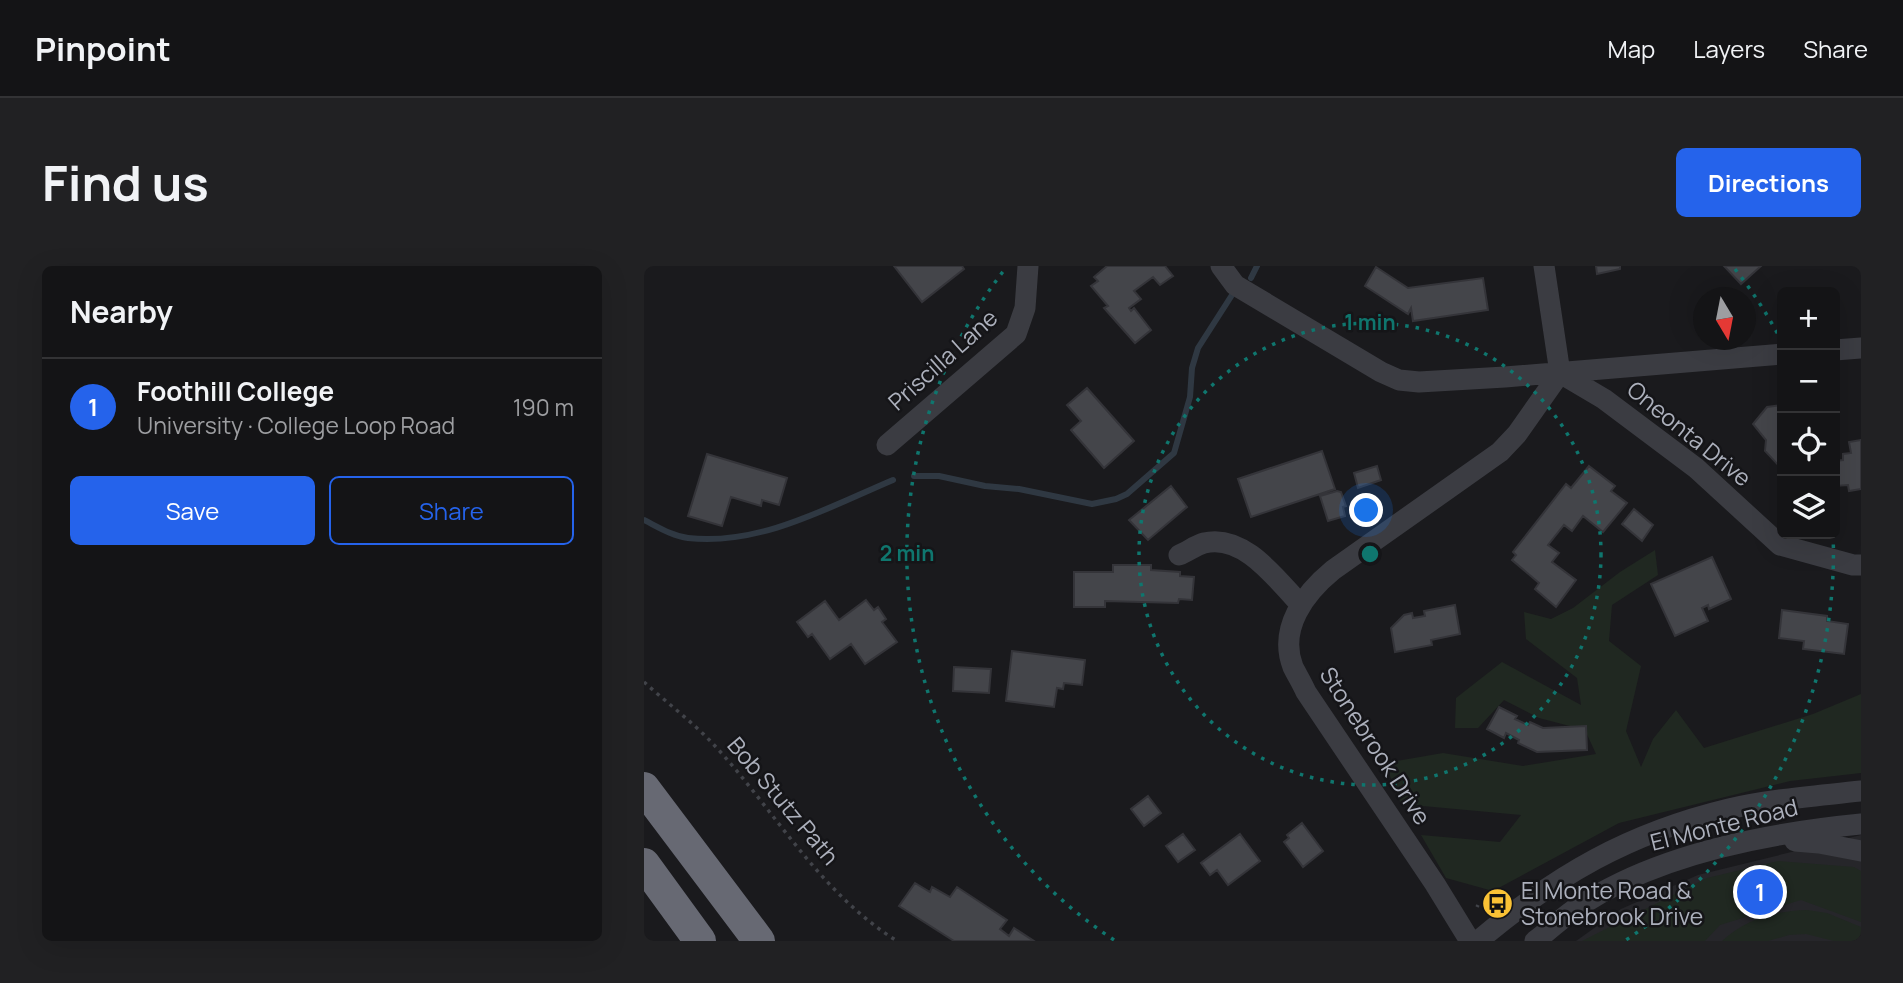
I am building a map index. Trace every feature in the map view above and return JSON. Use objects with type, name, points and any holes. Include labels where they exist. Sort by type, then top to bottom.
[{"type":"highway","points":[[644,789],[760,941]]},
{"type":"highway","points":[[644,864],[700,941]]},
{"type":"street","name":"Priscilla Lane","points":[[887,445],[1016,334],[1025,308],[1028,266]]},
{"type":"street","points":[[1220,266],[1235,285],[1399,380],[1419,382],[1560,373],[1777,354]]},
{"type":"street","points":[[1545,266],[1560,373]]},
{"type":"street","points":[[1840,350],[1861,348]]},
{"type":"street","name":"Oneonta Drive","points":[[1560,373],[1604,399],[1696,468],[1780,545],[1861,565]]},
{"type":"street","name":"Stonebrook Drive","points":[[1470,941],[1441,892],[1306,692],[1292,665],[1289,633],[1301,605],[1317,583],[1500,452],[1517,434],[1560,373]]},
{"type":"street","points":[[1179,555],[1205,543],[1231,544],[1257,560],[1301,605]]},
{"type":"street","name":"El Monte Road","points":[[1478,941],[1566,874],[1647,834],[1731,809],[1861,791]]},
{"type":"street","name":"El Monte Road","points":[[1535,941],[1581,905],[1661,865],[1780,835],[1861,824]]},
{"type":"street","points":[[1720,849],[1763,842],[1791,841],[1861,850]]},
{"type":"path","name":"Bob Stutz Path","points":[[644,682],[715,746],[806,857],[847,902],[897,941]]},
{"type":"shaded area","points":[[1655,550],[1658,575],[1612,605],[1609,641],[1641,666],[1626,731],[1641,767],[1653,739],[1676,710],[1704,748],[1813,714],[1861,694],[1861,773],[1790,781],[1619,823],[1493,891],[1446,878],[1421,835],[1500,842],[1521,815],[1401,804],[1385,763],[1443,753],[1523,766],[1596,754],[1585,730],[1539,718],[1504,700],[1478,728],[1455,728],[1456,698],[1502,662],[1581,705],[1577,678],[1526,639],[1524,612],[1551,619],[1573,608],[1620,572]]},
{"type":"shaded area","points":[[1861,835],[1861,941],[1576,941],[1621,909],[1698,875]]},
{"type":"shaded area","points":[[1778,861],[1854,867],[1861,871],[1861,922],[1801,900],[1720,925],[1705,941],[1582,941],[1707,878]]},
{"type":"shaded area","points":[[1807,910],[1827,913],[1861,927],[1861,941],[1834,941],[1806,934],[1768,941],[1722,941],[1741,927],[1761,918],[1783,912]]},
{"type":"building","points":[[894,266],[962,266],[964,269],[922,302]]},
{"type":"building","points":[[1107,266],[1165,266],[1173,276],[1160,285],[1153,277],[1134,291],[1141,299],[1129,308],[1131,311],[1134,308],[1151,330],[1135,343],[1104,308],[1108,306],[1091,286],[1098,281],[1094,277]]},
{"type":"building","points":[[1596,266],[1620,266],[1620,269],[1597,274]]},
{"type":"building","points":[[1724,266],[1761,266],[1741,284]]},
{"type":"building","points":[[1376,267],[1408,288],[1483,278],[1488,310],[1413,321],[1411,308],[1408,314],[1365,286]]},
{"type":"building","points":[[1087,388],[1134,441],[1104,468],[1071,430],[1081,421],[1067,405]]},
{"type":"building","points":[[1777,406],[1777,464],[1765,451],[1766,440],[1753,424],[1767,407]]},
{"type":"building","points":[[1861,440],[1861,489],[1849,491],[1848,485],[1840,486],[1840,460],[1843,460],[1843,454],[1851,453],[1849,442]]},
{"type":"building","points":[[1322,451],[1335,489],[1251,517],[1238,479]]},
{"type":"building","points":[[707,454],[787,478],[779,505],[762,500],[761,506],[731,497],[722,526],[688,516]]},
{"type":"building","points":[[1377,466],[1381,480],[1358,488],[1354,473]]},
{"type":"building","points":[[1589,466],[1615,486],[1611,491],[1627,503],[1603,532],[1583,516],[1572,531],[1564,525],[1548,545],[1559,553],[1552,562],[1576,580],[1556,607],[1535,589],[1539,583],[1512,560],[1516,555],[1513,552],[1566,484],[1571,488]]},
{"type":"building","points":[[1171,486],[1187,507],[1148,540],[1129,520]]},
{"type":"building","points":[[1341,492],[1346,506],[1343,507],[1345,516],[1328,521],[1320,496]]},
{"type":"building","points":[[1634,509],[1653,525],[1642,541],[1622,524]]},
{"type":"building","points":[[1712,557],[1731,599],[1709,609],[1708,605],[1702,608],[1708,621],[1675,636],[1651,584]]},
{"type":"building","points":[[1113,565],[1151,565],[1151,570],[1180,572],[1180,576],[1194,577],[1192,600],[1179,599],[1178,603],[1105,601],[1105,607],[1074,607],[1074,572],[1113,572]]},
{"type":"building","points":[[866,600],[874,610],[878,607],[886,619],[882,622],[897,642],[865,664],[851,644],[830,659],[812,634],[808,637],[797,622],[825,601],[839,620]]},
{"type":"building","points":[[1455,605],[1460,634],[1431,640],[1432,645],[1395,652],[1391,628],[1404,615],[1412,613],[1413,618],[1425,616],[1424,611]]},
{"type":"building","points":[[1782,610],[1827,616],[1827,621],[1848,624],[1844,654],[1803,649],[1804,641],[1779,638]]},
{"type":"building","points":[[1012,651],[1085,660],[1082,685],[1064,683],[1063,689],[1057,688],[1054,707],[1006,701]]},
{"type":"building","points":[[954,667],[991,669],[989,693],[953,691]]},
{"type":"building","points":[[1499,707],[1528,725],[1530,722],[1543,728],[1586,726],[1587,750],[1537,752],[1518,743],[1519,740],[1506,733],[1504,738],[1487,729]]},
{"type":"building","points":[[1148,796],[1161,813],[1144,826],[1131,809]]},
{"type":"building","points":[[1302,823],[1323,851],[1303,867],[1284,842],[1289,838],[1287,835]]},
{"type":"building","points":[[1183,834],[1195,850],[1178,862],[1166,846]]},
{"type":"building","points":[[1240,834],[1260,861],[1228,885],[1217,870],[1210,875],[1201,863]]},
{"type":"building","points":[[915,883],[930,892],[932,887],[950,897],[957,887],[1007,920],[1000,929],[1009,936],[1014,928],[1034,941],[954,941],[899,906]]},
{"type":"waterway","points":[[1251,278],[1257,266]]},
{"type":"waterway","points":[[914,476],[939,476],[1092,504],[1127,494],[1174,453],[1190,397],[1192,368],[1198,348],[1232,295]]},
{"type":"waterway","points":[[644,520],[688,538],[741,536],[793,522],[893,480]]},
{"type":"place","name":"Foothill College","points":[[1760,892]]},
{"type":"place","name":"El Monte Road & Stonebrook Drive","points":[[1498,904]]}]
